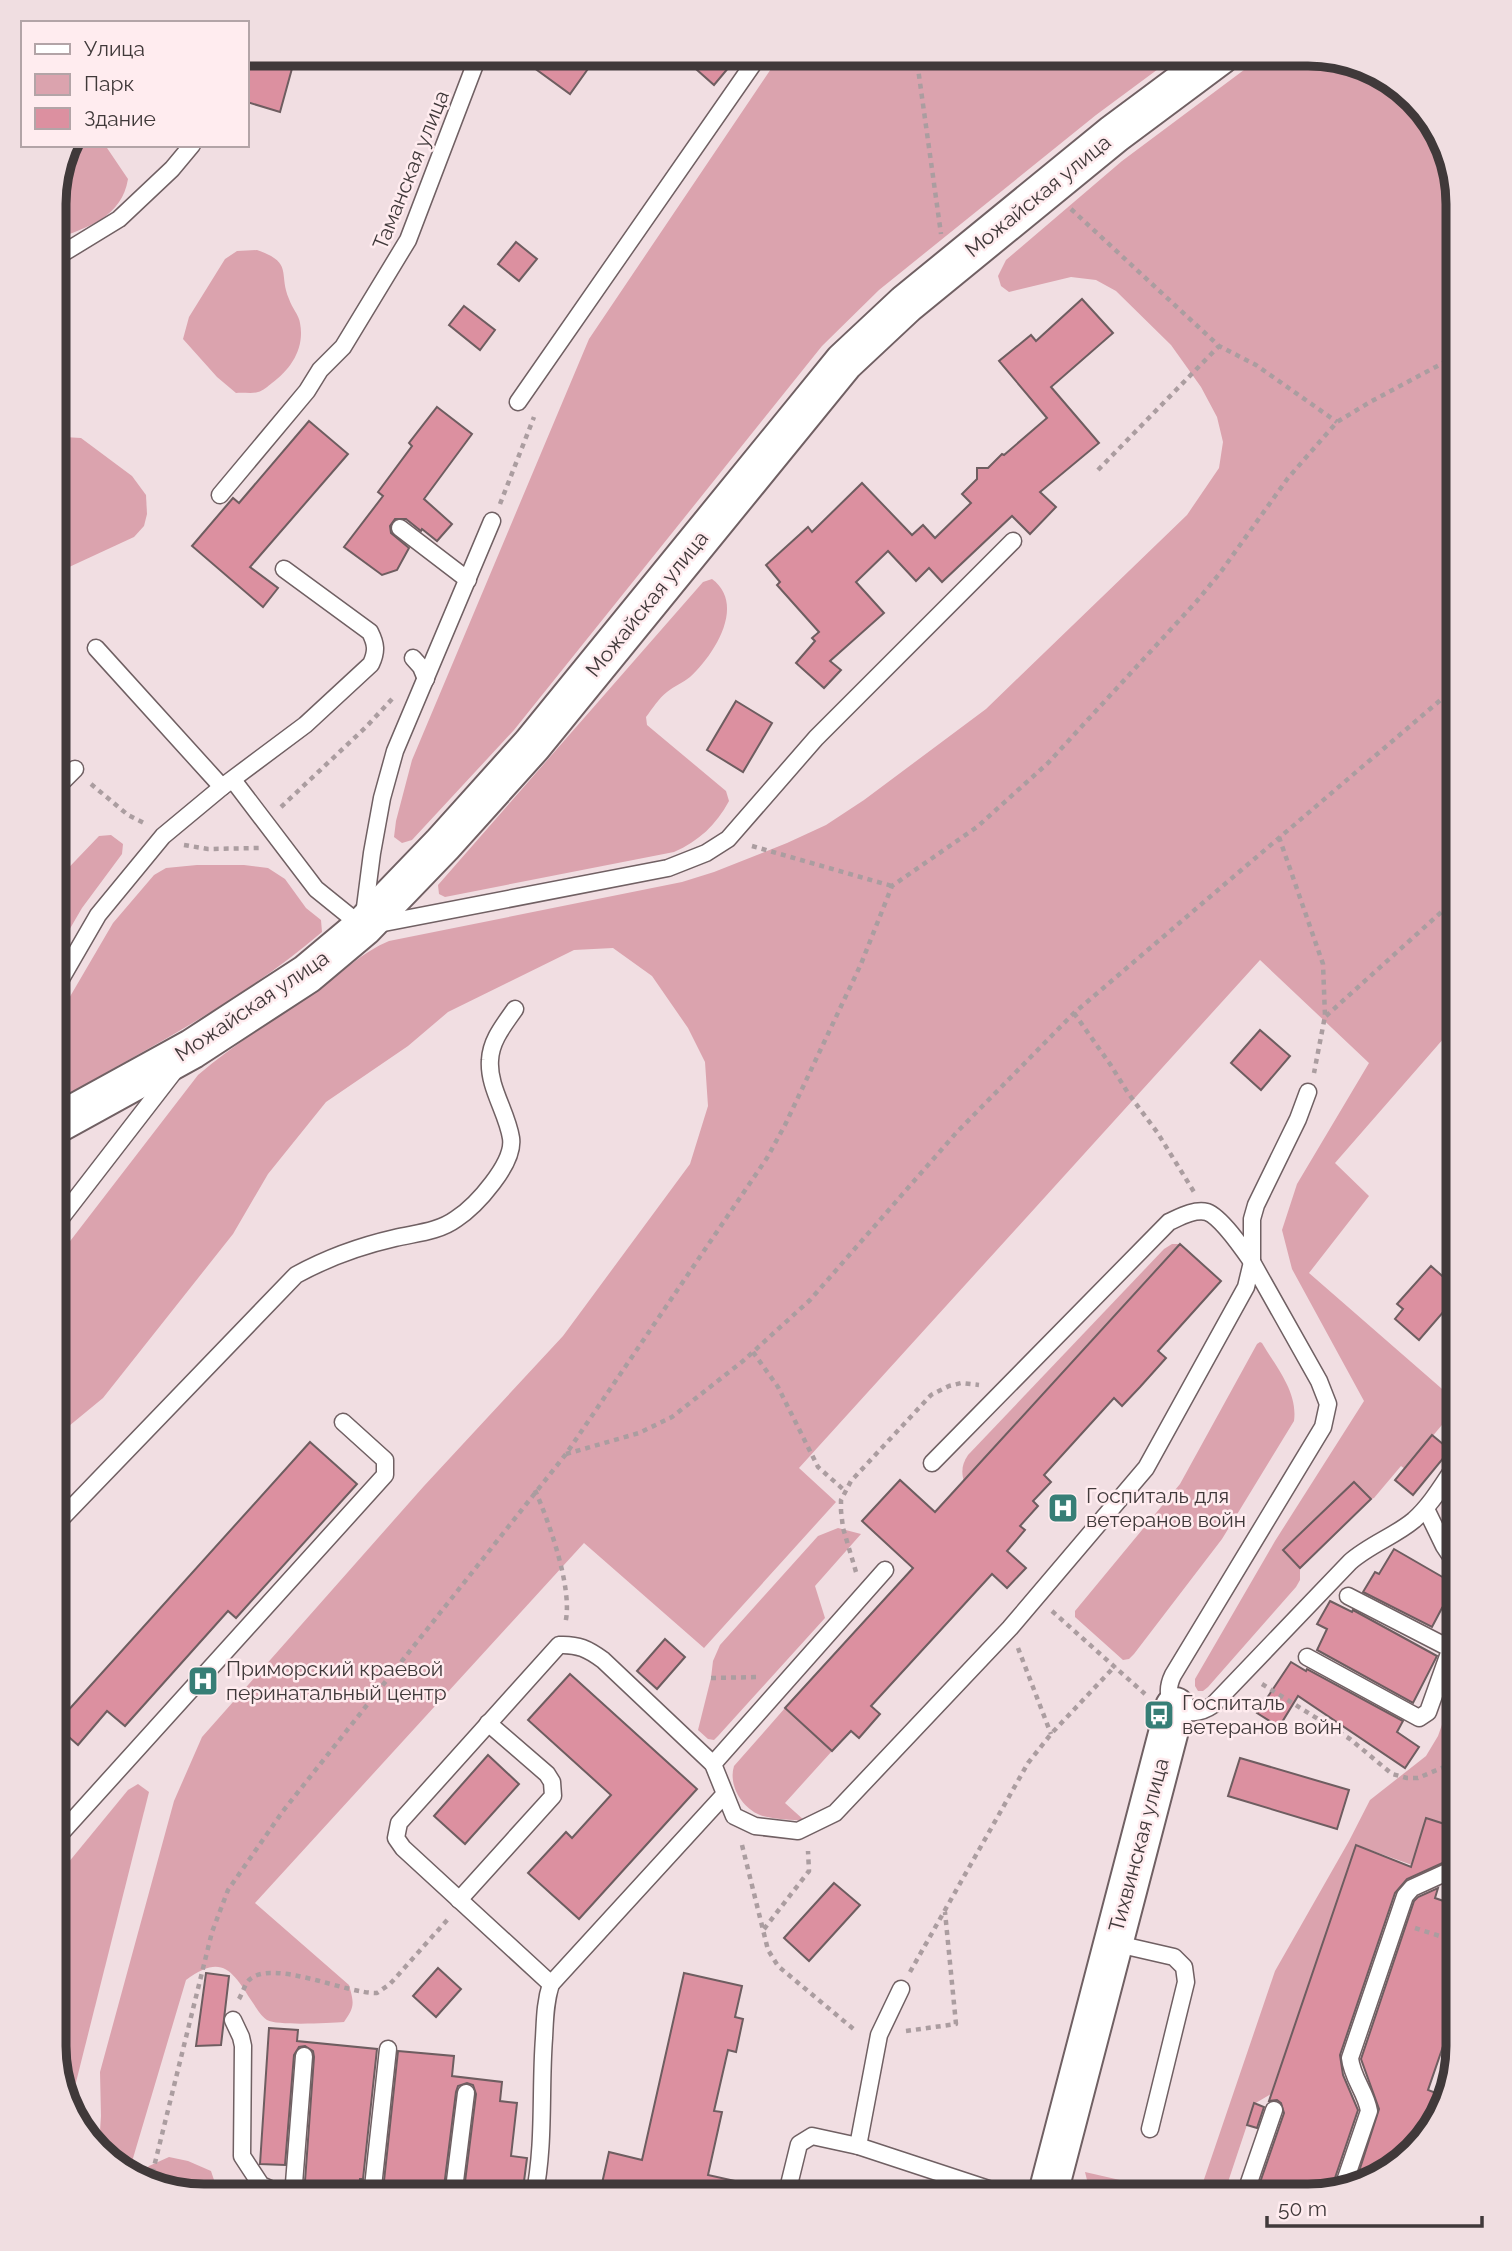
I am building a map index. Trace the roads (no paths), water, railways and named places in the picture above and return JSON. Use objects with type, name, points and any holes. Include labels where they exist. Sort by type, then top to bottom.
[{"type":"main road","name":"Можайская улица","points":[[67,1118],[192,1049],[307,974],[363,928],[532,745],[844,362],[906,304],[1114,134],[1204,67]]},
{"type":"main road","name":"Тихвинская улица","points":[[1050,2184],[1175,1707]]},
{"type":"lane","name":"Таманская улица","points":[[220,495],[307,391],[320,370],[343,347],[393,267],[408,240],[474,67]]},
{"type":"lane","points":[[519,400],[751,67]]},
{"type":"lane","points":[[67,251],[119,219],[172,169],[189,147]]},
{"type":"lane","points":[[363,928],[382,798],[420,668],[468,580],[492,521]]},
{"type":"lane","points":[[400,528],[468,580]]},
{"type":"lane","points":[[363,928],[668,868],[706,853],[728,839],[816,738],[1013,541]]},
{"type":"lane","points":[[67,970],[99,915],[163,836],[305,725],[370,664],[376,653],[370,632],[284,569]]},
{"type":"lane","points":[[96,648],[265,822],[316,889],[363,928]]},
{"type":"lane","points":[[67,777],[75,769]]},
{"type":"lane","points":[[66,1513],[296,1275],[327,1258],[395,1238],[425,1233],[456,1220],[485,1193],[503,1170],[512,1140],[489,1062],[495,1039],[515,1009]]},
{"type":"lane","points":[[66,1211],[192,1049]]},
{"type":"lane","points":[[551,1984],[403,1848],[396,1838],[399,1823],[559,1644],[574,1644],[588,1649],[603,1660],[713,1764],[734,1816],[755,1826],[798,1831],[835,1813],[1010,1628],[1146,1468],[1246,1287],[1252,1262],[1252,1219],[1256,1205],[1298,1119],[1308,1092]]},
{"type":"lane","points":[[932,1463],[1169,1222],[1188,1213],[1207,1213],[1224,1226],[1252,1262],[1319,1381],[1328,1404],[1323,1427],[1173,1675],[1169,1684],[1170,1697],[1175,1707],[1195,1714],[1213,1705],[1350,1562],[1364,1550],[1412,1522],[1426,1509],[1446,1480]]},
{"type":"lane","points":[[66,1828],[385,1475],[385,1460],[343,1422]]},
{"type":"lane","points":[[1426,1509],[1446,1549]]},
{"type":"lane","points":[[713,1764],[885,1570]]},
{"type":"lane","points":[[1348,1596],[1446,1645]]},
{"type":"lane","points":[[1307,1657],[1419,1718],[1428,1712],[1446,1662]]},
{"type":"lane","points":[[461,1901],[553,1796],[552,1782],[547,1774],[488,1723]]},
{"type":"lane","points":[[537,2184],[542,2141],[545,2013],[551,1984],[725,1794]]},
{"type":"lane","points":[[1346,2179],[1369,2111],[1351,2070],[1350,2059],[1405,1896],[1412,1888],[1446,1872]]},
{"type":"lane","points":[[1113,1942],[1174,1957],[1184,1967],[1186,1982],[1150,2129]]},
{"type":"lane","points":[[858,2146],[878,2042],[901,1989]]},
{"type":"lane","points":[[233,2020],[243,2046],[242,2156],[260,2184]]},
{"type":"lane","points":[[373,2184],[387,2049]]},
{"type":"lane","points":[[294,2184],[304,2056]]},
{"type":"lane","points":[[455,2184],[466,2093]]},
{"type":"lane","points":[[1248,2184],[1274,2110]]},
{"type":"lane","points":[[789,2184],[799,2144],[812,2136],[858,2146],[973,2184]]},
{"type":"place","name":"Госпиталь для ветеранов войн","points":[[1063,1508]]},
{"type":"place","name":"Приморский краевой перинатальный центр","points":[[203,1681]]},
{"type":"place","name":"Госпиталь ветеранов войн","points":[[1159,1715]]}]
